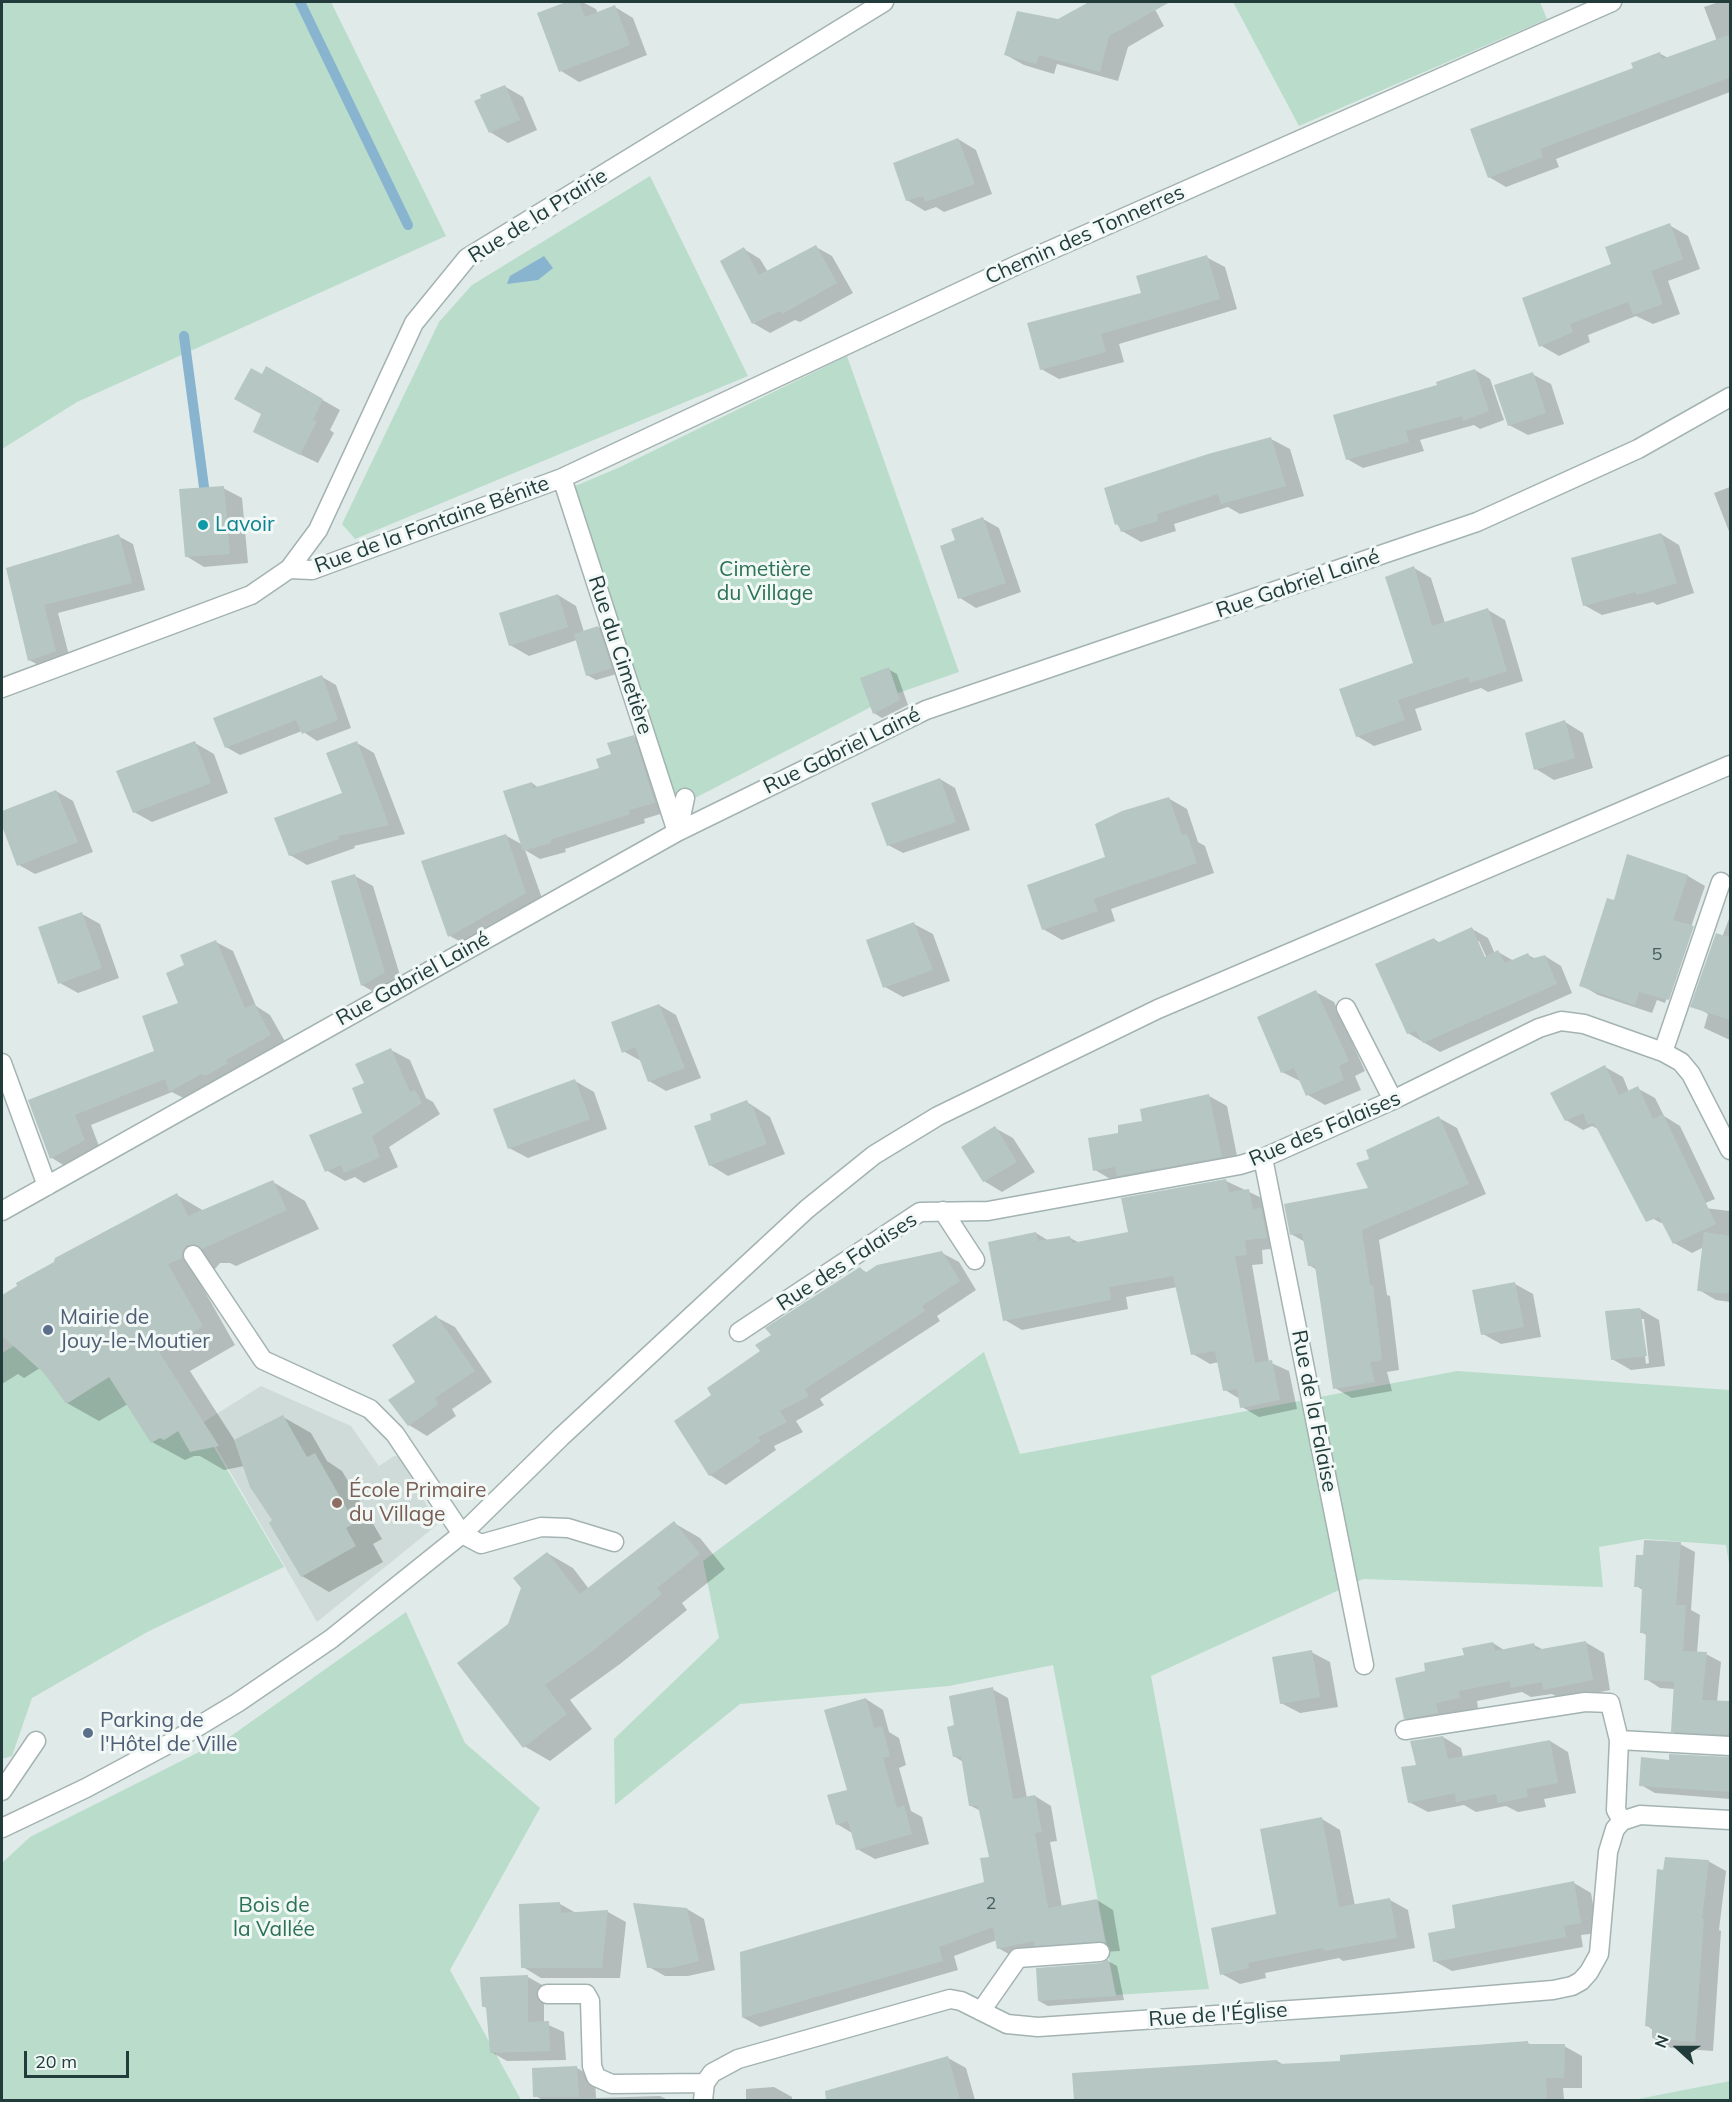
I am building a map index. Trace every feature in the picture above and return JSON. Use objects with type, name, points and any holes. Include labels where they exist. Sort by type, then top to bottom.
[{"type":"street","name":"Rue de la Prairie","points":[[289,569],[318,530],[414,322],[467,258],[884,2]]},
{"type":"street","name":"Chemin des Tonnerres","points":[[562,478],[1019,264],[1612,2]]},
{"type":"street","name":"Rue Gabriel Lainé","points":[[2,1211],[677,832],[926,710],[1477,522],[1638,449],[1731,397]]},
{"type":"street","name":"Rue de la Fontaine Bénite","points":[[2,688],[250,595],[289,569],[312,570],[562,478]]},
{"type":"street","name":"Rue du Cimetière","points":[[562,478],[677,832]]},
{"type":"street","points":[[2,1828],[96,1783],[237,1703],[323,1645],[462,1533],[561,1437],[842,1179],[874,1155],[938,1116],[1158,1009],[1731,765]]},
{"type":"street","points":[[677,832],[686,798]]},
{"type":"street","points":[[1663,1052],[1721,882]]},
{"type":"street","points":[[1346,1008],[1393,1100]]},
{"type":"street","name":"Rue des Falaises","points":[[739,1332],[920,1212],[988,1211],[1240,1166],[1393,1100],[1539,1028],[1562,1020],[1584,1024],[1663,1052],[1689,1068],[1731,1150]]},
{"type":"street","points":[[2,1064],[48,1186]]},
{"type":"street","name":"Rue de la Falaise","points":[[1263,1158],[1364,1665]]},
{"type":"street","points":[[943,1211],[975,1260]]},
{"type":"street","points":[[193,1255],[263,1360],[370,1409],[395,1434],[462,1533],[481,1544],[541,1527],[568,1528],[614,1542]]},
{"type":"street","points":[[1405,1730],[1585,1702],[1610,1703],[1619,1740],[1616,1810],[1622,1821],[1629,1816],[1640,1815],[1731,1820]]},
{"type":"street","points":[[1619,1740],[1731,1746]]},
{"type":"street","points":[[2,1791],[36,1741]]},
{"type":"street","name":"Rue de l'Église","points":[[546,1994],[586,1994],[590,2001],[591,2066],[596,2077],[612,2084],[704,2092],[712,2073],[738,2059],[950,1999],[961,2001],[1007,2024],[1038,2027],[1553,1990],[1572,1986],[1581,1981],[1599,1954],[1608,1852],[1615,1829],[1622,1821]]},
{"type":"street","points":[[981,2011],[1018,1958],[1100,1952]]},
{"type":"shaded area","name":"École Primaire du Village","points":[[261,1386],[351,1426],[379,1466],[394,1456],[402,1457],[437,1525],[317,1622],[202,1423]]},
{"type":"green space","points":[[2,2],[331,2],[446,236],[77,402],[2,449]]},
{"type":"green space","points":[[1233,2],[1540,2],[1547,19],[1299,126]]},
{"type":"green space","points":[[650,176],[748,376],[355,539],[342,524],[439,322],[472,285]]},
{"type":"green space","name":"Cimetière du Village","points":[[847,356],[959,672],[898,693],[695,798],[673,798],[575,486],[618,468]]},
{"type":"green space","points":[[17,1344],[29,1360],[44,1373],[66,1404],[117,1372],[164,1440],[200,1417],[201,1425],[284,1567],[149,1631],[32,1698],[12,1756],[2,1759],[2,1353]]},
{"type":"green space","points":[[984,1352],[1020,1454],[1457,1371],[1730,1390],[1730,1569],[1726,1545],[1645,1539],[1599,1547],[1603,1587],[1363,1579],[1151,1676],[1209,1989],[1116,1995],[1053,1665],[949,1686],[740,1704],[615,1805],[614,1739],[719,1638],[703,1561]]},
{"type":"green space","name":"Bois de la Vallée","points":[[406,1612],[465,1743],[540,1808],[450,1970],[521,2100],[2,2100],[2,1863],[30,1837],[231,1736]]},
{"type":"green space","points":[[1730,2081],[1730,2100],[1633,2100]]},
{"type":"water","points":[[544,256],[553,268],[538,280],[507,284],[510,276]]},
{"type":"building","points":[[566,2],[579,2],[585,17],[615,5],[630,45],[559,72],[537,13]]},
{"type":"building","points":[[1089,2],[1170,2],[1109,36],[1100,72],[1039,55],[1036,64],[1004,55],[1017,11],[1058,19]]},
{"type":"building","points":[[1731,34],[1731,77],[1540,149],[1543,157],[1488,178],[1470,129],[1633,68],[1631,63],[1660,52],[1662,59]]},
{"type":"building","points":[[505,85],[520,120],[489,133],[474,101],[481,98],[480,95]]},
{"type":"building","points":[[958,138],[975,184],[925,202],[923,196],[906,201],[893,163]]},
{"type":"building","points":[[1670,223],[1683,259],[1651,271],[1663,304],[1633,315],[1628,302],[1570,324],[1573,332],[1539,347],[1522,298],[1611,264],[1605,247]]},
{"type":"building","points":[[816,245],[837,283],[782,314],[780,311],[752,324],[720,261],[744,247],[759,275]]},
{"type":"building","points":[[1207,255],[1220,299],[1101,334],[1106,352],[1040,370],[1027,323],[1141,293],[1136,276]]},
{"type":"building","points":[[266,366],[323,399],[313,420],[317,421],[300,455],[253,432],[261,414],[234,399],[251,368],[262,374]]},
{"type":"building","points":[[1475,369],[1489,411],[1463,421],[1462,416],[1406,431],[1409,442],[1346,460],[1333,415],[1437,385],[1436,382]]},
{"type":"building","points":[[1533,372],[1546,413],[1508,426],[1494,385]]},
{"type":"building","points":[[1271,437],[1286,486],[1221,504],[1218,494],[1157,514],[1158,521],[1121,532],[1118,524],[1115,525],[1104,488],[1208,454]]},
{"type":"building","points":[[224,486],[230,554],[185,557],[179,489]]},
{"type":"building","points":[[983,517],[1006,583],[958,599],[940,546],[955,540],[951,529]]},
{"type":"building","points":[[1661,533],[1677,583],[1637,595],[1636,592],[1583,606],[1571,558]]},
{"type":"building","points":[[119,534],[132,583],[44,605],[56,651],[28,661],[6,568]]},
{"type":"building","points":[[1414,566],[1432,626],[1488,608],[1507,671],[1470,683],[1468,677],[1398,700],[1405,720],[1356,737],[1339,689],[1413,663],[1385,577]]},
{"type":"building","points":[[558,594],[568,627],[509,646],[499,613]]},
{"type":"building","points":[[598,626],[612,668],[586,676],[574,634]]},
{"type":"building","points":[[889,667],[900,700],[873,714],[860,678]]},
{"type":"building","points":[[322,675],[338,720],[302,734],[296,720],[225,748],[213,718]]},
{"type":"building","points":[[1565,720],[1575,758],[1534,770],[1525,733]]},
{"type":"building","points":[[634,735],[655,803],[629,810],[630,814],[523,851],[503,791],[532,782],[533,788],[599,768],[596,759],[611,754],[607,743]]},
{"type":"building","points":[[195,741],[211,783],[133,813],[116,771]]},
{"type":"building","points":[[357,741],[389,825],[338,836],[339,839],[289,856],[274,818],[342,793],[326,753]]},
{"type":"building","points":[[940,778],[956,822],[887,846],[871,803]]},
{"type":"building","points":[[56,790],[78,842],[17,866],[2,826],[2,811]]},
{"type":"building","points":[[1169,797],[1182,835],[1187,834],[1197,863],[1093,899],[1098,911],[1042,930],[1027,885],[1105,857],[1095,824],[1122,811]]},
{"type":"building","points":[[506,834],[526,893],[448,937],[421,861]]},
{"type":"building","points":[[1627,854],[1688,875],[1673,920],[1694,926],[1669,1000],[1639,992],[1635,1005],[1579,986],[1607,898],[1614,900]]},
{"type":"building","points":[[355,874],[385,972],[361,986],[331,881]]},
{"type":"building","points":[[82,912],[102,968],[58,984],[38,927]]},
{"type":"building","points":[[914,922],[933,970],[883,988],[866,940]]},
{"type":"building","points":[[1472,927],[1485,957],[1498,950],[1505,963],[1528,953],[1531,959],[1545,955],[1557,984],[1423,1043],[1416,1031],[1407,1034],[1375,964],[1434,938],[1437,943]]},
{"type":"building","points":[[1716,933],[1731,938],[1731,1020],[1690,1007]]},
{"type":"building","points":[[216,940],[245,1008],[254,1004],[271,1035],[226,1060],[228,1063],[205,1076],[201,1074],[169,1092],[165,1079],[75,1115],[85,1140],[50,1159],[28,1100],[154,1051],[142,1016],[178,1003],[166,973],[184,965],[180,955]]},
{"type":"building","points":[[1316,990],[1349,1061],[1339,1066],[1344,1080],[1306,1096],[1294,1068],[1281,1073],[1257,1017]]},
{"type":"building","points":[[659,1004],[685,1068],[648,1082],[635,1047],[622,1053],[611,1022]]},
{"type":"building","points":[[391,1048],[410,1092],[415,1090],[422,1103],[372,1136],[380,1157],[344,1173],[341,1165],[325,1172],[309,1135],[362,1113],[352,1088],[364,1083],[355,1064]]},
{"type":"building","points":[[1605,1065],[1619,1095],[1638,1086],[1653,1119],[1663,1114],[1716,1224],[1673,1244],[1659,1217],[1646,1222],[1594,1123],[1588,1125],[1583,1113],[1565,1121],[1550,1093]]},
{"type":"building","points":[[575,1079],[590,1119],[508,1149],[493,1109]]},
{"type":"building","points":[[1209,1094],[1222,1157],[1117,1176],[1115,1167],[1093,1171],[1088,1138],[1118,1133],[1118,1125],[1142,1121],[1140,1109]]},
{"type":"building","points":[[747,1100],[750,1106],[752,1105],[767,1144],[709,1166],[694,1126],[711,1120],[710,1114]]},
{"type":"building","points":[[1439,1116],[1469,1184],[1362,1230],[1370,1285],[1373,1285],[1382,1360],[1370,1362],[1375,1382],[1333,1389],[1315,1266],[1308,1266],[1302,1233],[1290,1235],[1284,1204],[1368,1188],[1356,1163],[1369,1159],[1366,1150]]},
{"type":"building","points":[[995,1126],[1017,1162],[983,1182],[961,1147]]},
{"type":"building","points":[[1226,1179],[1229,1192],[1249,1189],[1253,1209],[1261,1208],[1267,1238],[1245,1240],[1247,1255],[1235,1256],[1255,1363],[1272,1360],[1280,1400],[1240,1408],[1237,1389],[1223,1391],[1215,1351],[1191,1355],[1173,1276],[1109,1287],[1111,1300],[1003,1321],[988,1242],[1036,1232],[1038,1241],[1070,1236],[1072,1243],[1128,1232],[1121,1198]]},
{"type":"building","name":"Mairie de Jouy-le-Moutier","points":[[273,1180],[287,1210],[202,1249],[197,1245],[187,1245],[182,1258],[168,1264],[203,1326],[159,1352],[219,1446],[190,1452],[178,1431],[164,1440],[160,1438],[151,1443],[109,1377],[66,1404],[44,1373],[2,1336],[2,1295],[17,1286],[16,1283],[54,1262],[55,1258],[177,1193],[188,1216]]},
{"type":"building","points":[[1704,1232],[1731,1236],[1731,1294],[1697,1291]]},
{"type":"building","points":[[942,1251],[960,1281],[922,1306],[925,1311],[805,1389],[809,1396],[780,1411],[787,1422],[758,1437],[761,1441],[709,1476],[674,1421],[711,1395],[707,1388],[760,1351],[755,1345],[771,1335],[765,1328],[860,1267],[865,1273],[877,1265]]},
{"type":"building","points":[[1515,1282],[1524,1327],[1481,1335],[1472,1290]]},
{"type":"building","points":[[1640,1308],[1647,1356],[1611,1360],[1605,1311]]},
{"type":"building","points":[[436,1315],[475,1371],[435,1398],[438,1405],[408,1426],[388,1400],[415,1382],[392,1345]]},
{"type":"building","points":[[283,1415],[307,1457],[315,1453],[355,1523],[346,1528],[356,1546],[301,1577],[269,1523],[272,1520],[250,1487],[234,1440]]},
{"type":"building","points":[[674,1521],[700,1554],[657,1588],[662,1594],[595,1649],[545,1685],[567,1714],[523,1748],[457,1663],[508,1624],[521,1588],[513,1578],[547,1552],[580,1594]]},
{"type":"building","points":[[1644,1540],[1681,1542],[1676,1605],[1686,1605],[1683,1651],[1707,1652],[1702,1700],[1731,1701],[1731,1735],[1671,1732],[1674,1682],[1644,1680],[1646,1633],[1640,1633],[1642,1587],[1634,1587],[1636,1555],[1643,1555]]},
{"type":"building","points":[[1586,1641],[1593,1680],[1543,1690],[1542,1682],[1511,1688],[1510,1681],[1459,1691],[1460,1698],[1436,1703],[1438,1713],[1404,1719],[1395,1678],[1425,1671],[1424,1663],[1464,1655],[1462,1648],[1493,1642],[1495,1651],[1534,1643],[1536,1650]]},
{"type":"building","points":[[1312,1650],[1320,1697],[1280,1704],[1272,1657]]},
{"type":"building","points":[[993,1687],[1013,1799],[1035,1795],[1042,1832],[1035,1833],[1048,1908],[1097,1899],[1105,1942],[1034,1946],[1034,1941],[997,1949],[993,1927],[939,1947],[943,1961],[742,2018],[740,1952],[984,1882],[980,1858],[989,1857],[978,1806],[969,1806],[961,1756],[953,1757],[947,1727],[954,1725],[949,1696]]},
{"type":"building","points":[[866,1698],[874,1728],[882,1726],[890,1756],[883,1758],[897,1808],[904,1805],[912,1834],[856,1850],[848,1821],[836,1825],[827,1795],[847,1790],[824,1710]]},
{"type":"building","points":[[1443,1736],[1448,1759],[1550,1740],[1558,1783],[1526,1789],[1528,1797],[1498,1803],[1496,1794],[1456,1802],[1455,1793],[1408,1803],[1401,1767],[1416,1765],[1410,1741]]},
{"type":"building","points":[[1669,1754],[1731,1757],[1731,1792],[1639,1786],[1641,1757],[1669,1760]]},
{"type":"building","points":[[1322,1817],[1339,1907],[1390,1898],[1397,1938],[1324,1951],[1323,1948],[1248,1963],[1249,1968],[1220,1975],[1211,1928],[1276,1914],[1260,1829]]},
{"type":"building","points":[[1665,1857],[1709,1860],[1702,1919],[1704,1919],[1695,2042],[1652,2038],[1652,2027],[1645,2026],[1657,1869],[1663,1870]]},
{"type":"building","points":[[1574,1881],[1581,1923],[1564,1926],[1566,1937],[1433,1962],[1428,1933],[1455,1928],[1452,1905]]},
{"type":"building","points":[[560,1902],[561,1913],[608,1910],[602,1968],[521,1968],[519,1904]]},
{"type":"building","points":[[633,1903],[687,1908],[699,1961],[671,1968],[647,1968]]},
{"type":"building","points":[[1108,1959],[1116,1996],[1038,2001],[1036,1968],[1101,1963]]},
{"type":"building","points":[[528,1975],[528,2022],[549,2021],[550,2051],[490,2053],[486,2007],[482,2007],[480,1977]]},
{"type":"building","points":[[1528,2041],[1528,2044],[1565,2044],[1564,2078],[1546,2078],[1547,2100],[1074,2100],[1072,2073],[1277,2060],[1278,2064],[1340,2061],[1340,2055]]},
{"type":"building","points":[[948,2056],[960,2100],[826,2100],[825,2091]]},
{"type":"building","points":[[577,2066],[579,2097],[533,2097],[532,2068]]},
{"type":"waterway","points":[[300,2],[408,225]]},
{"type":"waterway","points":[[184,336],[204,487]]},
{"type":"place","name":"Lavoir","points":[[203,525]]},
{"type":"place","name":"Mairie de Jouy-le-Moutier","points":[[48,1330]]},
{"type":"place","name":"École Primaire du Village","points":[[337,1503]]},
{"type":"place","name":"Parking de l'Hôtel de Ville","points":[[88,1733]]}]
